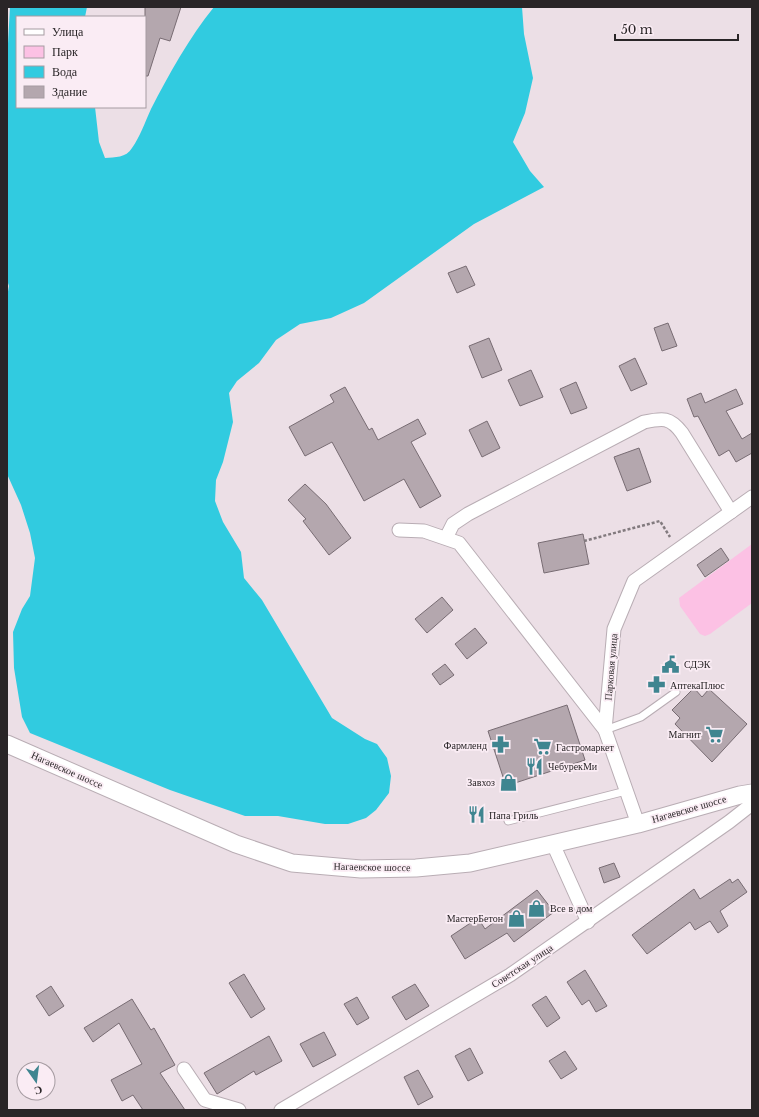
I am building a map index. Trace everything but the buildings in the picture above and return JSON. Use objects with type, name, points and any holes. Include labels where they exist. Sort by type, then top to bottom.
[{"type":"street","points":[[446,538],[453,524],[468,514],[644,422],[662,418],[674,423],[682,433],[730,512]]},
{"type":"street","name":"Парковая улица","points":[[638,824],[605,730],[614,629],[634,581],[752,496]]},
{"type":"street","points":[[399,530],[424,531],[459,543],[605,730]]},
{"type":"street","name":"Нагаевское шоссе","points":[[7,744],[236,844],[292,863],[361,869],[416,868],[470,863],[638,824],[752,793]]},
{"type":"street","name":"Советская улица","points":[[281,1110],[510,975],[588,922],[752,804]]},
{"type":"street","points":[[553,844],[588,922]]},
{"type":"street","points":[[184,1069],[205,1100],[240,1110]]},
{"type":"lane","points":[[605,730],[641,717],[676,692]]},
{"type":"lane","points":[[508,822],[626,791]]},
{"type":"path","points":[[584,541],[660,521],[678,550]]},
{"type":"green space","points":[[752,544],[752,603],[710,634],[705,636],[700,634],[680,606],[679,598]]},
{"type":"water","points":[[10,7],[87,7],[85,16],[16,16],[16,108],[95,108],[99,142],[105,158],[116,157],[127,154],[135,144],[151,109],[172,70],[196,31],[214,7],[522,7],[524,34],[533,78],[525,113],[513,142],[530,171],[544,187],[474,224],[364,303],[331,318],[300,324],[276,340],[259,363],[237,381],[229,393],[233,422],[223,462],[216,480],[215,501],[223,522],[241,552],[244,578],[262,600],[332,718],[365,739],[377,744],[387,758],[391,776],[389,793],[376,810],[366,818],[348,824],[325,824],[278,816],[245,816],[170,790],[30,733],[22,717],[14,668],[13,632],[22,609],[30,596],[35,558],[30,533],[21,505],[7,474],[7,297],[9,286],[7,280],[7,62]]},
{"type":"place","name":"СДЭК","points":[[671,664]]},
{"type":"place","name":"АптекаПлюс","points":[[657,685]]},
{"type":"place","name":"Магнит","points":[[714,734]]},
{"type":"place","name":"Фармленд","points":[[500,745]]},
{"type":"place","name":"Гастромаркет","points":[[543,747]]},
{"type":"place","name":"ЧебурекМи","points":[[535,766]]},
{"type":"place","name":"Завхоз","points":[[508,782]]},
{"type":"place","name":"Папа Гриль","points":[[476,815]]},
{"type":"place","name":"Все в дом","points":[[537,908]]},
{"type":"place","name":"МастерБетон","points":[[516,918]]}]
